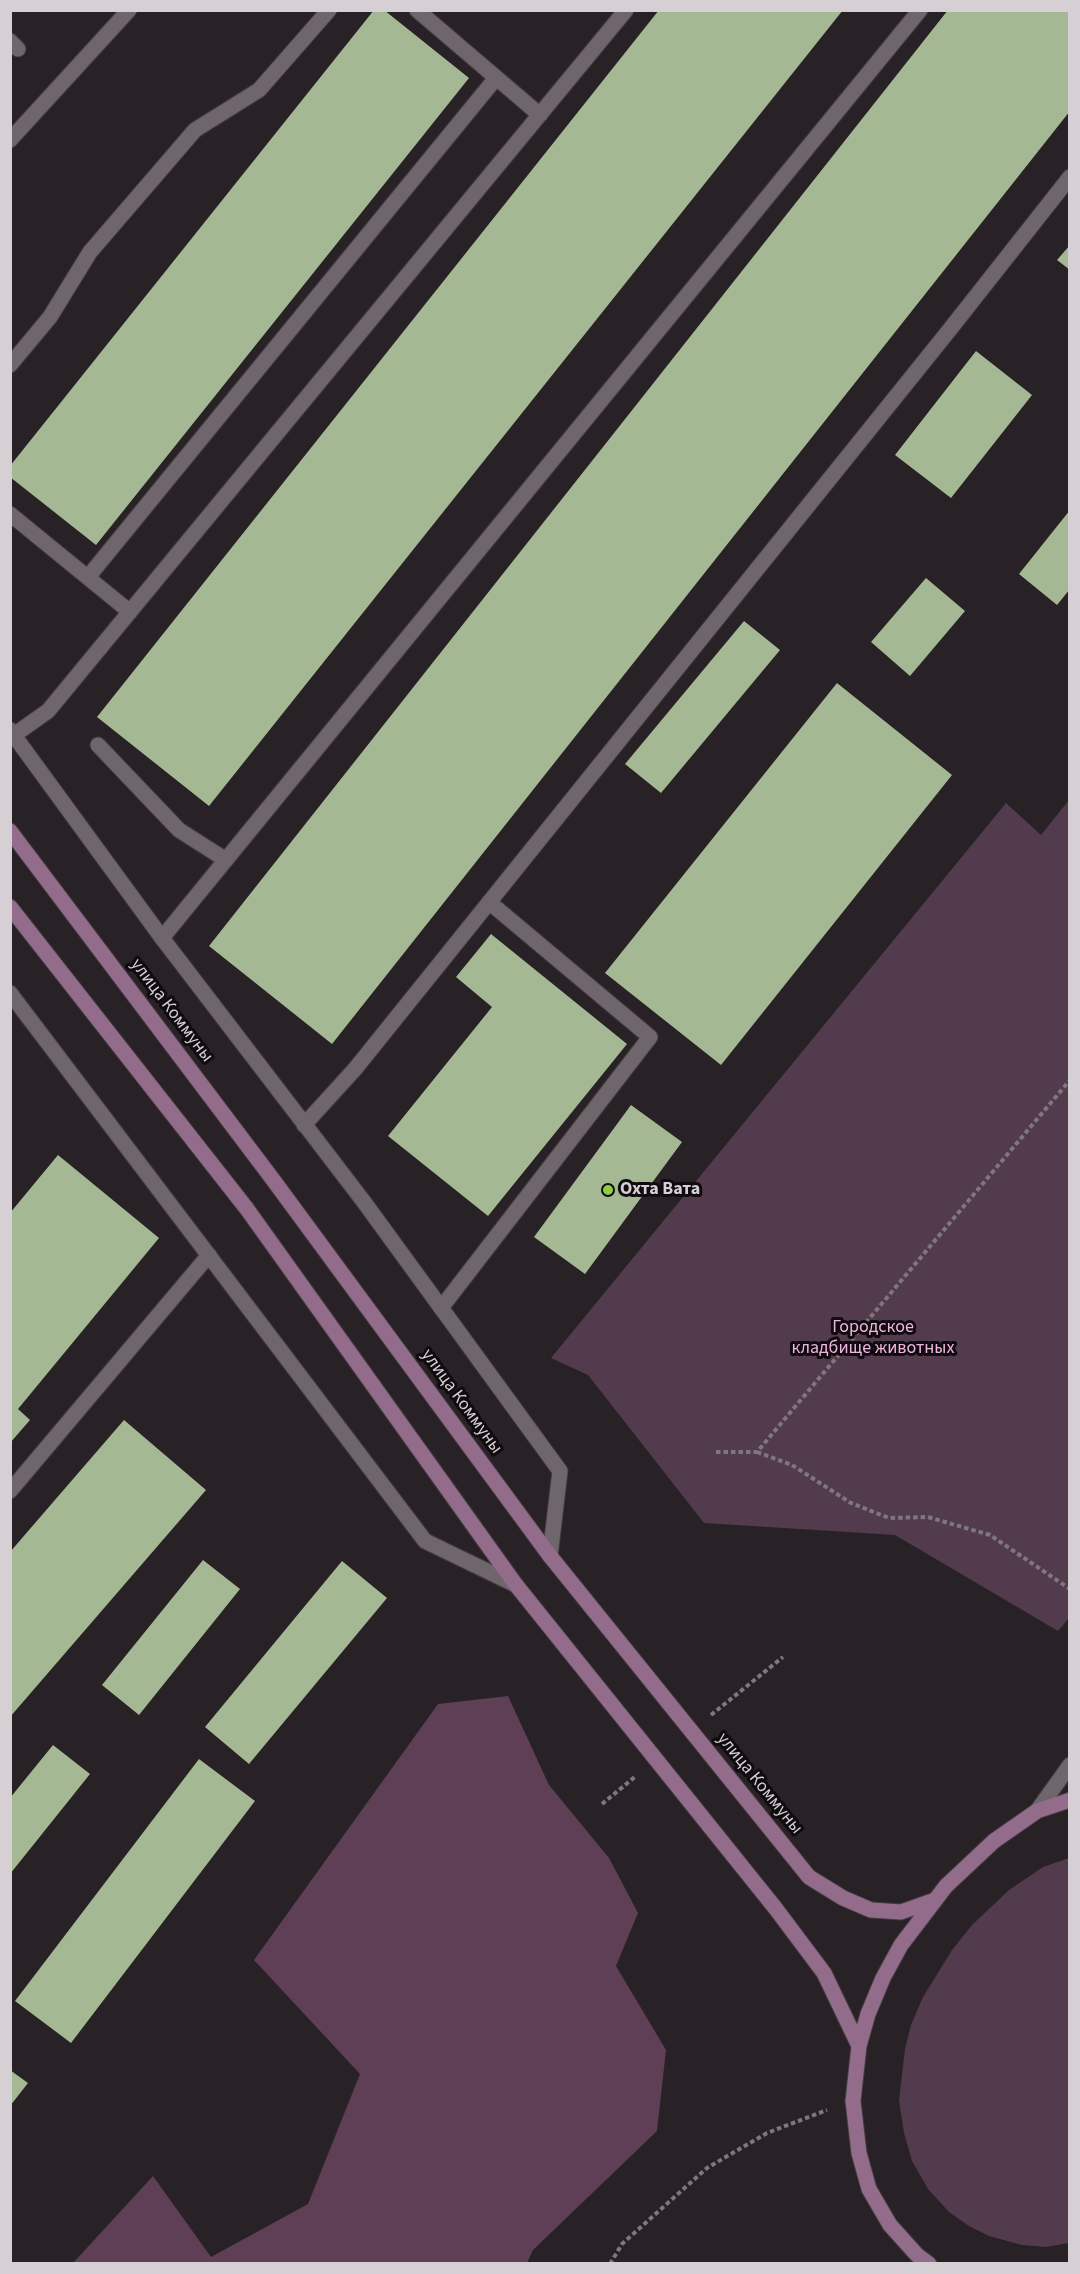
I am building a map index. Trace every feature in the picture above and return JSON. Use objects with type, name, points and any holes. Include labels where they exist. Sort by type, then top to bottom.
[{"type":"street","points":[[10,140],[129,10]]},
{"type":"street","points":[[10,365],[50,317],[90,252],[195,130],[259,90],[329,10]]},
{"type":"street","points":[[417,10],[540,115]]},
{"type":"street","points":[[550,1556],[560,1471],[12,733],[48,711],[626,10]]},
{"type":"street","points":[[162,938],[920,10]]},
{"type":"street","points":[[88,578],[496,78]]},
{"type":"street","points":[[304,1125],[355,1069],[1070,177]]},
{"type":"street","points":[[10,514],[130,612]]},
{"type":"street","points":[[98,745],[179,830],[226,860]]},
{"type":"street","name":"улица Коммуны","points":[[10,831],[274,1181],[550,1556],[809,1877],[843,1898],[871,1910],[901,1912],[935,1900]]},
{"type":"street","points":[[441,1308],[650,1037],[489,902]]},
{"type":"street","points":[[10,907],[247,1209],[516,1585],[824,1973],[859,2046]]},
{"type":"street","points":[[10,993],[425,1541],[516,1585]]},
{"type":"street","points":[[10,1491],[208,1255]]},
{"type":"street","points":[[1037,1811],[1070,1765]]},
{"type":"street","points":[[929,2264],[917,2255],[890,2225],[869,2189],[859,2153],[854,2101],[859,2046],[868,2014],[883,1978],[902,1945],[935,1900],[969,1863],[994,1841],[1037,1811],[1070,1800]]},
{"type":"path","points":[[757,1452],[1070,1080]]},
{"type":"path","points":[[716,1452],[757,1452],[792,1465],[851,1503],[889,1518],[928,1517],[990,1535],[1070,1589]]},
{"type":"path","points":[[610,2264],[622,2244],[707,2168],[767,2133],[854,2101]]},
{"type":"green space","name":"Городское кладбище животных","points":[[1069,800],[1070,1617],[1058,1631],[895,1535],[704,1523],[588,1375],[551,1358],[1006,803],[1041,835]]},
{"type":"green space","points":[[1069,1858],[1069,2243],[1046,2247],[1022,2245],[989,2236],[969,2226],[949,2212],[928,2189],[912,2161],[904,2133],[899,2100],[905,2049],[911,2025],[923,1997],[952,1950],[972,1925],[1009,1890],[1043,1867]]},
{"type":"shaded area","points":[[508,1696],[549,1785],[609,1858],[638,1913],[616,1966],[666,2050],[657,2131],[533,2250],[527,2263],[73,2263],[153,2176],[211,2257],[308,2204],[360,2074],[254,1960],[438,1704]]},
{"type":"building","points":[[374,10],[384,10],[469,78],[96,545],[10,477],[10,466]]},
{"type":"building","points":[[659,10],[843,10],[209,806],[97,717]]},
{"type":"building","points":[[948,10],[1070,10],[1070,111],[332,1044],[209,946]]},
{"type":"building","points":[[1070,245],[1070,270],[1057,260]]},
{"type":"building","points":[[976,351],[1032,395],[951,498],[895,455]]},
{"type":"building","points":[[1070,510],[1070,589],[1057,605],[1019,574]]},
{"type":"building","points":[[926,578],[965,611],[910,676],[871,642]]},
{"type":"building","points":[[744,621],[780,650],[661,793],[625,764]]},
{"type":"building","points":[[837,683],[952,775],[721,1065],[605,973]]},
{"type":"building","points":[[491,934],[627,1044],[488,1216],[388,1136],[492,1007],[456,977]]},
{"type":"building","name":"Охта Вата","points":[[631,1105],[682,1142],[585,1274],[534,1237]]},
{"type":"building","points":[[58,1155],[159,1238],[18,1409],[30,1420],[10,1443],[10,1213]]},
{"type":"building","points":[[124,1420],[206,1490],[10,1717],[10,1552]]},
{"type":"building","points":[[203,1560],[240,1589],[139,1715],[102,1685]]},
{"type":"building","points":[[342,1561],[387,1598],[249,1764],[205,1727]]},
{"type":"building","points":[[53,1745],[90,1774],[10,1874],[10,1798]]},
{"type":"building","points":[[199,1759],[255,1801],[71,2043],[15,2001]]},
{"type":"building","points":[[10,2070],[28,2083],[10,2106]]},
{"type":"place","name":"Охта Вата","points":[[608,1190]]}]
